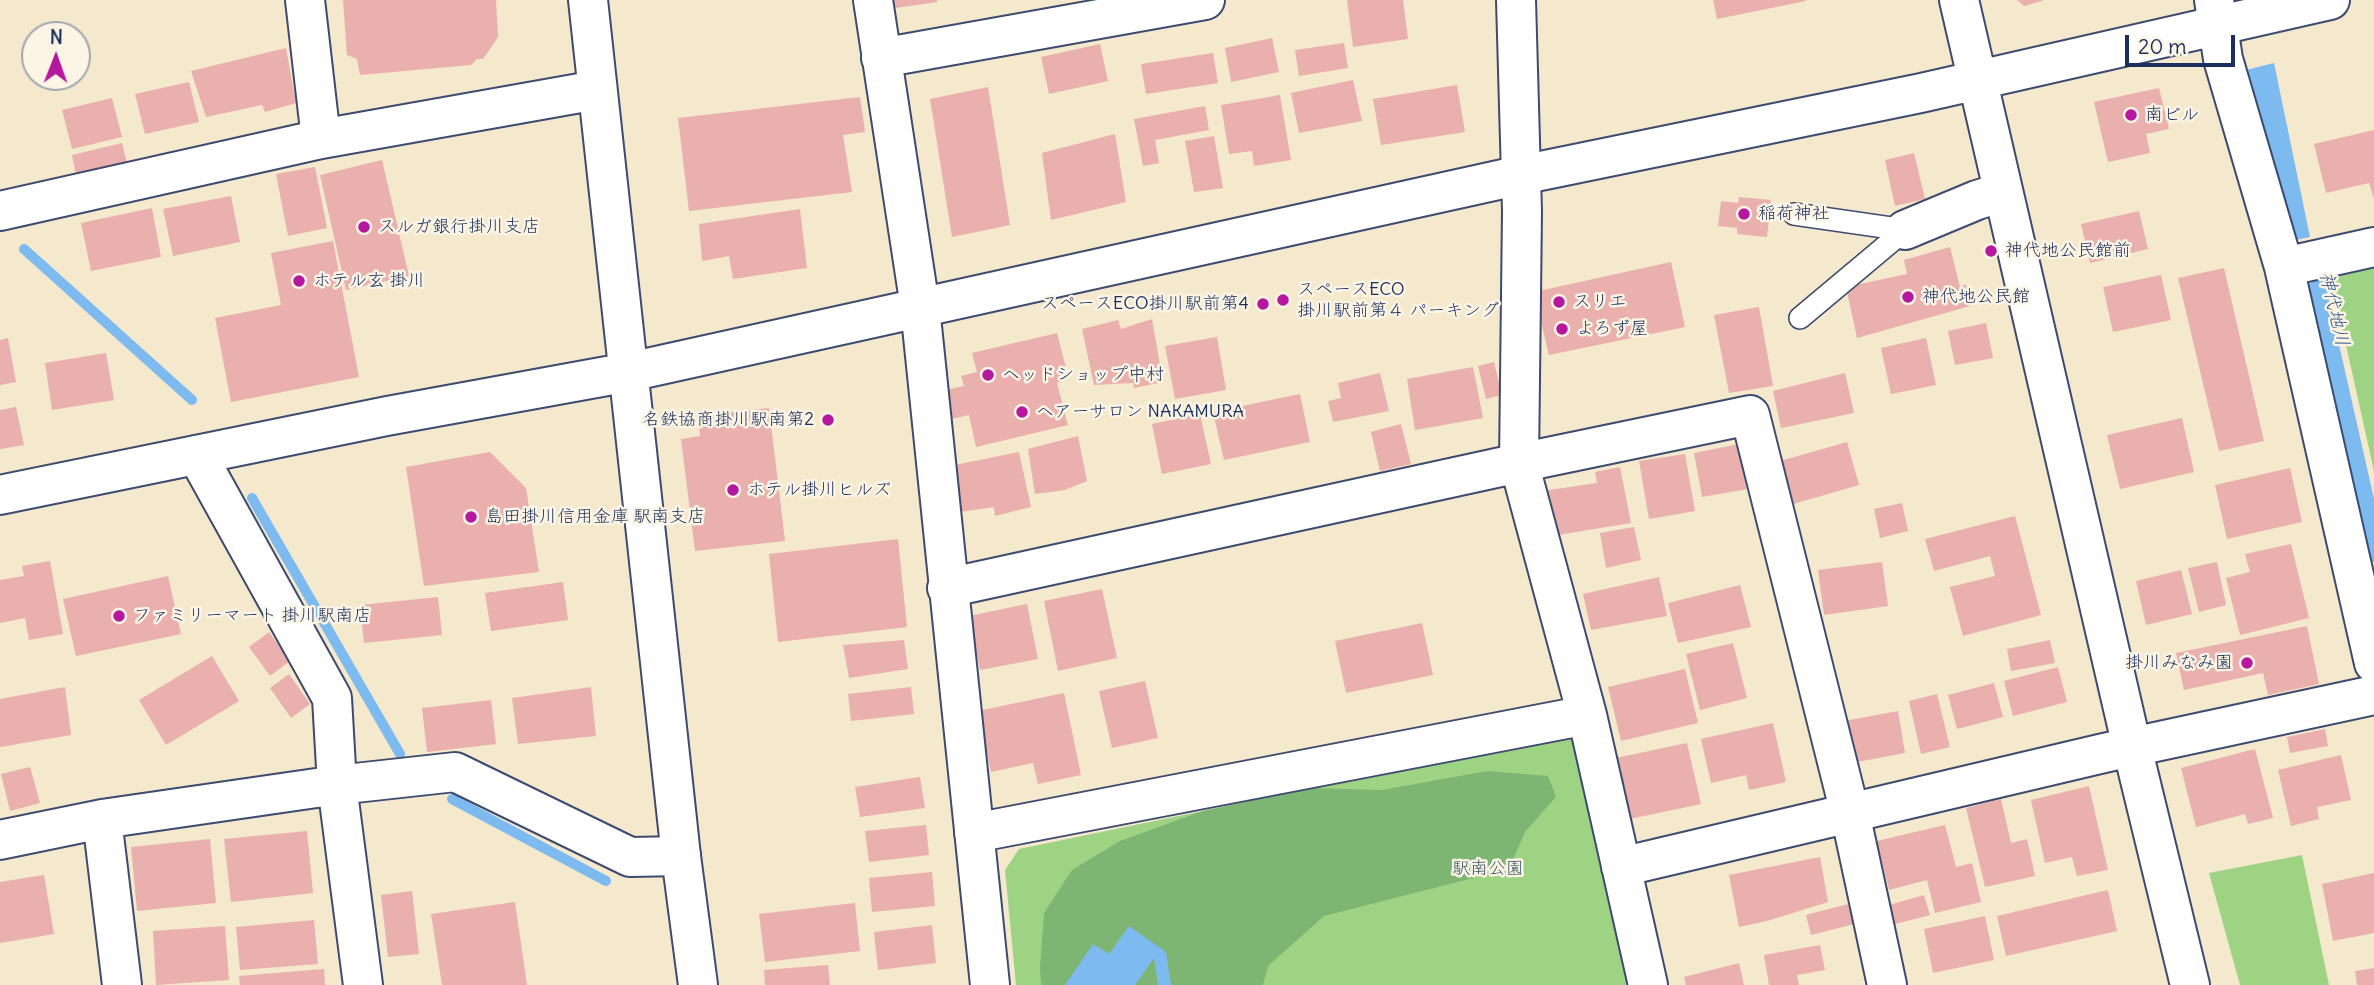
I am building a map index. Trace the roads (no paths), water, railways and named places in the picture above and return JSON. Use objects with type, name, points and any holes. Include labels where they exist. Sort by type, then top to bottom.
[{"type":"street","points":[[305,0],[321,138]]},
{"type":"street","points":[[589,0],[681,856],[698,985]]},
{"type":"street","points":[[873,0],[920,307],[990,985]]},
{"type":"street","points":[[881,58],[1205,0]]},
{"type":"street","points":[[1516,0],[1521,175],[1519,463],[1587,715],[1648,985]]},
{"type":"street","points":[[1959,0],[2132,747],[2190,985]]},
{"type":"street","points":[[0,495],[387,416],[629,372],[1521,175],[1978,80],[2216,14],[2330,0]]},
{"type":"street","points":[[2216,14],[2223,59],[2297,264],[2367,594],[2374,663]]},
{"type":"street","points":[[0,211],[321,138],[597,90]]},
{"type":"street","points":[[1905,230],[2003,192]]},
{"type":"street","points":[[2297,264],[2374,247]]},
{"type":"street","points":[[947,588],[1750,415],[1850,813],[1887,985]]},
{"type":"street","points":[[197,455],[332,698],[337,785],[363,985]]},
{"type":"street","points":[[1622,867],[2132,747],[2374,695]]},
{"type":"street","points":[[974,833],[1587,715]]},
{"type":"street","points":[[0,840],[102,819],[337,785],[455,772],[630,857],[681,856]]},
{"type":"street","points":[[102,819],[122,985]]},
{"type":"lane","points":[[1794,214],[1905,230]]},
{"type":"lane","points":[[1800,318],[1905,230]]},
{"type":"water","points":[[2274,63],[2310,237],[2291,241],[2246,70]]},
{"type":"water","points":[[2323,274],[2374,499],[2374,562],[2363,563],[2303,289]]},
{"type":"water","points":[[1129,926],[1166,952],[1171,985],[1158,985],[1154,958],[1135,985],[1065,985],[1093,944],[1109,954]]},
{"type":"waterway","points":[[24,249],[192,400]]},
{"type":"waterway","points":[[252,498],[400,754]]},
{"type":"waterway","points":[[452,799],[606,881]]},
{"type":"place","name":"南ビル","points":[[2131,115]]},
{"type":"place","name":"稲荷神社","points":[[1744,214]]},
{"type":"place","name":"スルガ銀行掛川支店","points":[[364,227]]},
{"type":"place","name":"神代地公民館前","points":[[1991,251]]},
{"type":"place","name":"ホテル玄 掛川","points":[[299,281]]},
{"type":"place","name":"神代地公民館","points":[[1908,297]]},
{"type":"place","name":"スペースECO 掛川駅前第４ パーキング","points":[[1283,300]]},
{"type":"place","name":"スリエ","points":[[1559,302]]},
{"type":"place","name":"スペースECO掛川駅前第4","points":[[1263,304]]},
{"type":"place","name":"よろず屋","points":[[1562,329]]},
{"type":"place","name":"ヘッドショップ中村","points":[[988,375]]},
{"type":"place","name":"ヘアーサロン NAKAMURA","points":[[1022,412]]},
{"type":"place","name":"名鉄協商掛川駅南第2","points":[[828,420]]},
{"type":"place","name":"ホテル掛川ヒルズ","points":[[733,490]]},
{"type":"place","name":"島田掛川信用金庫 駅南支店","points":[[471,517]]},
{"type":"place","name":"ファミリーマート 掛川駅南店","points":[[119,616]]},
{"type":"place","name":"掛川みなみ園","points":[[2247,663]]},
{"type":"water label","name":"神代地川","points":[[2334,309]]},
{"type":"park label","name":"駅南公園","points":[[1488,869]]}]
